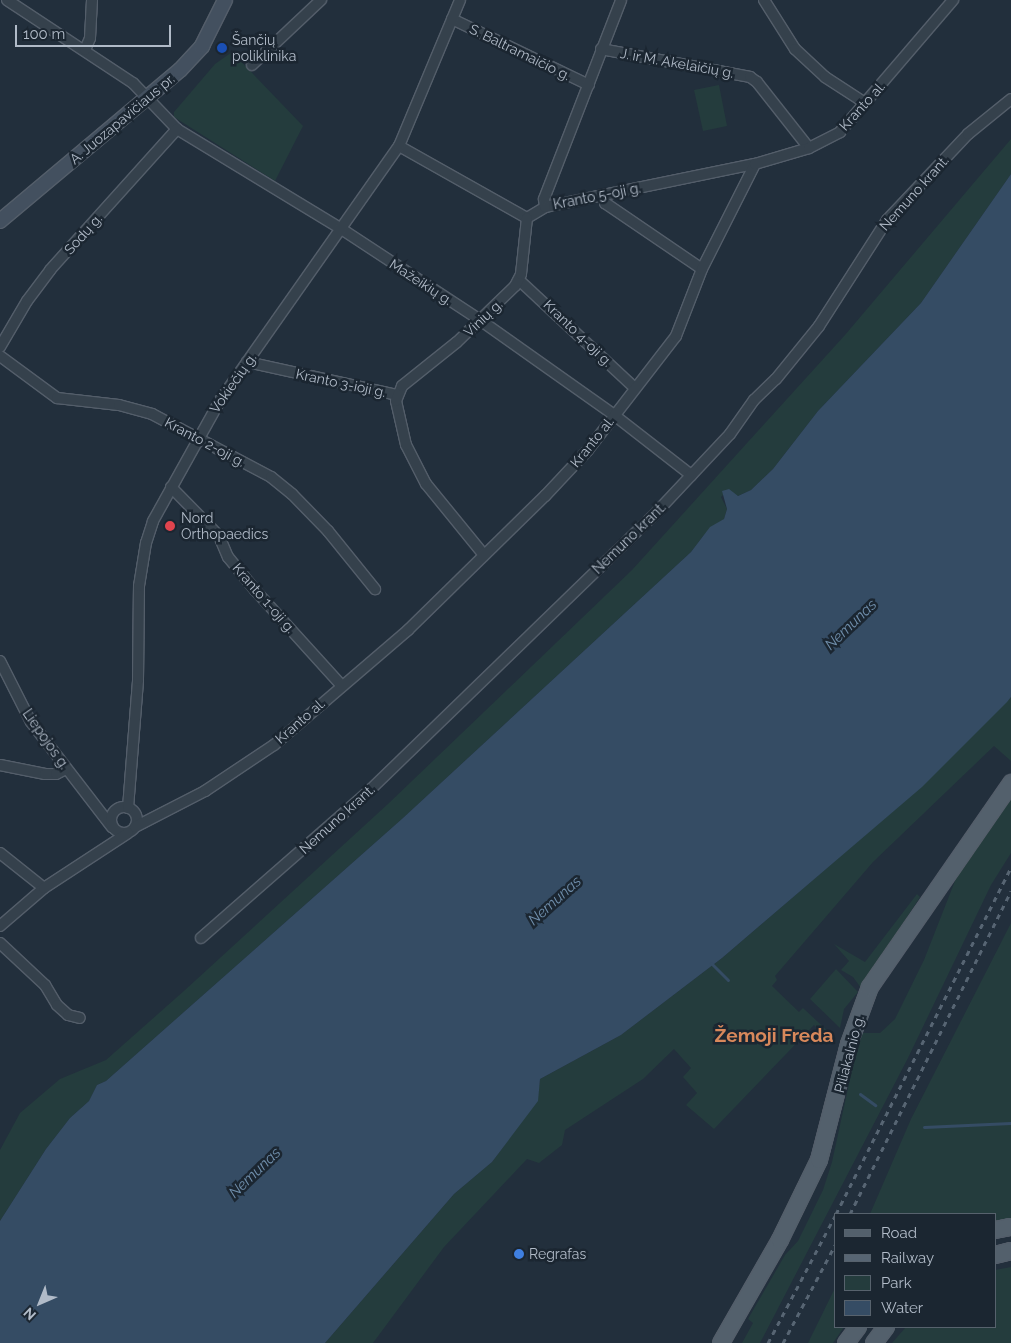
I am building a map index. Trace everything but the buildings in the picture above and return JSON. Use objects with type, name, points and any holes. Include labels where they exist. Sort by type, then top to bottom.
[{"type":"main road","name":"A. Juozapavičiaus pr.","points":[[0,221],[148,97],[202,46],[225,0]]},
{"type":"main road","name":"Piliakalnio g.","points":[[721,1343],[780,1240],[819,1160],[849,1044],[870,987],[1011,784]]},
{"type":"main road","points":[[996,1230],[1011,1227]]},
{"type":"main road","points":[[996,1255],[1011,1251]]},
{"type":"main road","points":[[846,1343],[857,1328]]},
{"type":"main road","points":[[874,1343],[885,1328]]},
{"type":"street","name":"Mažeikių g.","points":[[7,0],[85,50],[148,97],[177,129],[343,230],[480,320],[614,415],[691,475]]},
{"type":"street","points":[[85,50],[90,38],[92,0]]},
{"type":"street","points":[[252,65],[321,0]]},
{"type":"street","name":"Vokiečių g.","points":[[128,808],[138,680],[140,578],[149,532],[171,487],[220,399],[343,230],[400,146],[460,0]]},
{"type":"street","points":[[545,206],[544,199],[621,0]]},
{"type":"street","points":[[764,0],[794,49],[825,77],[865,103]]},
{"type":"street","name":"Kranto al.","points":[[113,829],[133,827],[147,823],[205,791],[274,744],[341,685],[408,630],[484,555],[575,464],[676,336],[702,269],[755,164],[809,148],[840,132],[953,0]]},
{"type":"street","name":"S. Baltramaičio g.","points":[[452,19],[589,84]]},
{"type":"street","name":"J. ir M. Akelaičių g.","points":[[601,49],[750,77],[757,82],[809,148]]},
{"type":"street","name":"Nemuno krant.","points":[[201,938],[392,769],[653,516],[730,434],[754,400],[776,379],[819,326],[887,220],[968,134],[1011,99]]},
{"type":"street","name":"Sodų g.","points":[[0,347],[27,301],[50,270],[177,129]]},
{"type":"street","points":[[400,146],[527,218],[519,280]]},
{"type":"street","name":"Kranto 5-oji g.","points":[[527,218],[545,206],[755,164]]},
{"type":"street","points":[[602,195],[605,202],[702,269]]},
{"type":"street","name":"Vinių g.","points":[[397,394],[402,386],[480,320],[519,280]]},
{"type":"street","name":"Kranto 4-oji g.","points":[[519,280],[636,388]]},
{"type":"street","name":"Kranto 2-oji g.","points":[[0,356],[57,398],[136,409],[199,437],[286,488],[328,532],[375,589]]},
{"type":"street","name":"Kranto 3-ioji g.","points":[[247,362],[397,394],[402,432],[426,484],[484,555]]},
{"type":"street","name":"Kranto 1-oji g.","points":[[171,487],[219,536],[228,557],[255,590],[341,685]]},
{"type":"street","name":"Liepojos g.","points":[[0,660],[31,722],[113,829]]},
{"type":"street","points":[[0,764],[44,774],[56,774],[66,769]]},
{"type":"street","points":[[0,926],[44,888],[110,844],[133,827],[128,808],[118,808],[112,814],[113,829],[110,844]]},
{"type":"street","points":[[99,813],[112,814]]},
{"type":"street","points":[[0,853],[44,888]]},
{"type":"street","points":[[0,944],[46,985],[58,1006],[68,1015],[80,1018]]},
{"type":"green space","points":[[232,52],[303,126],[275,181],[174,117],[174,112],[215,64]]},
{"type":"green space","points":[[719,85],[727,126],[703,131],[694,90]]},
{"type":"green space","points":[[1011,139],[1011,174],[921,303],[818,411],[773,469],[751,490],[738,496],[727,491],[721,497],[727,509],[724,519],[704,535],[691,552],[403,818],[106,1081],[97,1085],[89,1101],[70,1118],[46,1149],[0,1221],[0,1150],[20,1113],[60,1079],[106,1060],[185,990],[389,803],[632,570],[845,335]]},
{"type":"green space","points":[[1011,697],[1011,761],[994,746],[873,862],[775,976],[777,980],[772,986],[799,1012],[803,1008],[832,1035],[828,1039],[814,1025],[714,1129],[686,1105],[697,1093],[683,1077],[691,1068],[674,1049],[643,1079],[565,1130],[562,1145],[539,1163],[527,1159],[444,1247],[373,1343],[325,1343],[454,1194],[492,1162],[537,1101],[540,1079],[621,1035],[722,958],[921,787]]},
{"type":"green space","points":[[1011,789],[1011,853],[991,885],[908,1058],[760,1343],[742,1343],[753,1323],[748,1319],[785,1255],[798,1241],[823,1190],[832,1162],[860,1033],[880,1033],[895,1019],[924,960],[964,858]]},
{"type":"green space","points":[[917,894],[920,897],[861,988],[853,977],[841,970],[849,961],[834,944],[865,962]]},
{"type":"green space","points":[[1011,923],[1011,1219],[996,1223],[996,1213],[870,1213],[911,1119]]},
{"type":"green space","points":[[836,969],[858,992],[844,1009],[840,1028],[810,999]]},
{"type":"green space","points":[[1011,1267],[1011,1343],[892,1343],[905,1328],[996,1328],[996,1270]]},
{"type":"green space","points":[[834,1290],[834,1328],[843,1328],[833,1343],[808,1343]]},
{"type":"water","name":"Nemunas","points":[[1011,174],[1011,697],[1007,702],[922,787],[722,958],[621,1035],[540,1079],[538,1101],[492,1162],[454,1194],[325,1343],[0,1343],[0,1221],[46,1149],[70,1118],[89,1101],[97,1085],[106,1081],[403,818],[691,552],[710,527],[724,519],[727,509],[722,491],[729,489],[738,496],[751,490],[773,469],[818,411],[921,303]]},
{"type":"waterway","points":[[711,963],[728,980]]},
{"type":"waterway","points":[[860,1094],[875,1105]]},
{"type":"waterway","points":[[924,1127],[1011,1123]]},
{"type":"railway","points":[[837,1213],[1011,867]]},
{"type":"railway","points":[[850,1213],[1011,891]]},
{"type":"railway","points":[[768,1343],[834,1218]]},
{"type":"railway","points":[[783,1343],[834,1247]]},
{"type":"place","name":"Šančių poliklinika","points":[[222,48]]},
{"type":"place","name":"Nord Orthopaedics","points":[[170,526]]},
{"type":"place","name":"Regrafas","points":[[519,1254]]},
{"type":"district","name":"Žemoji Freda","points":[[774,1036]]}]
